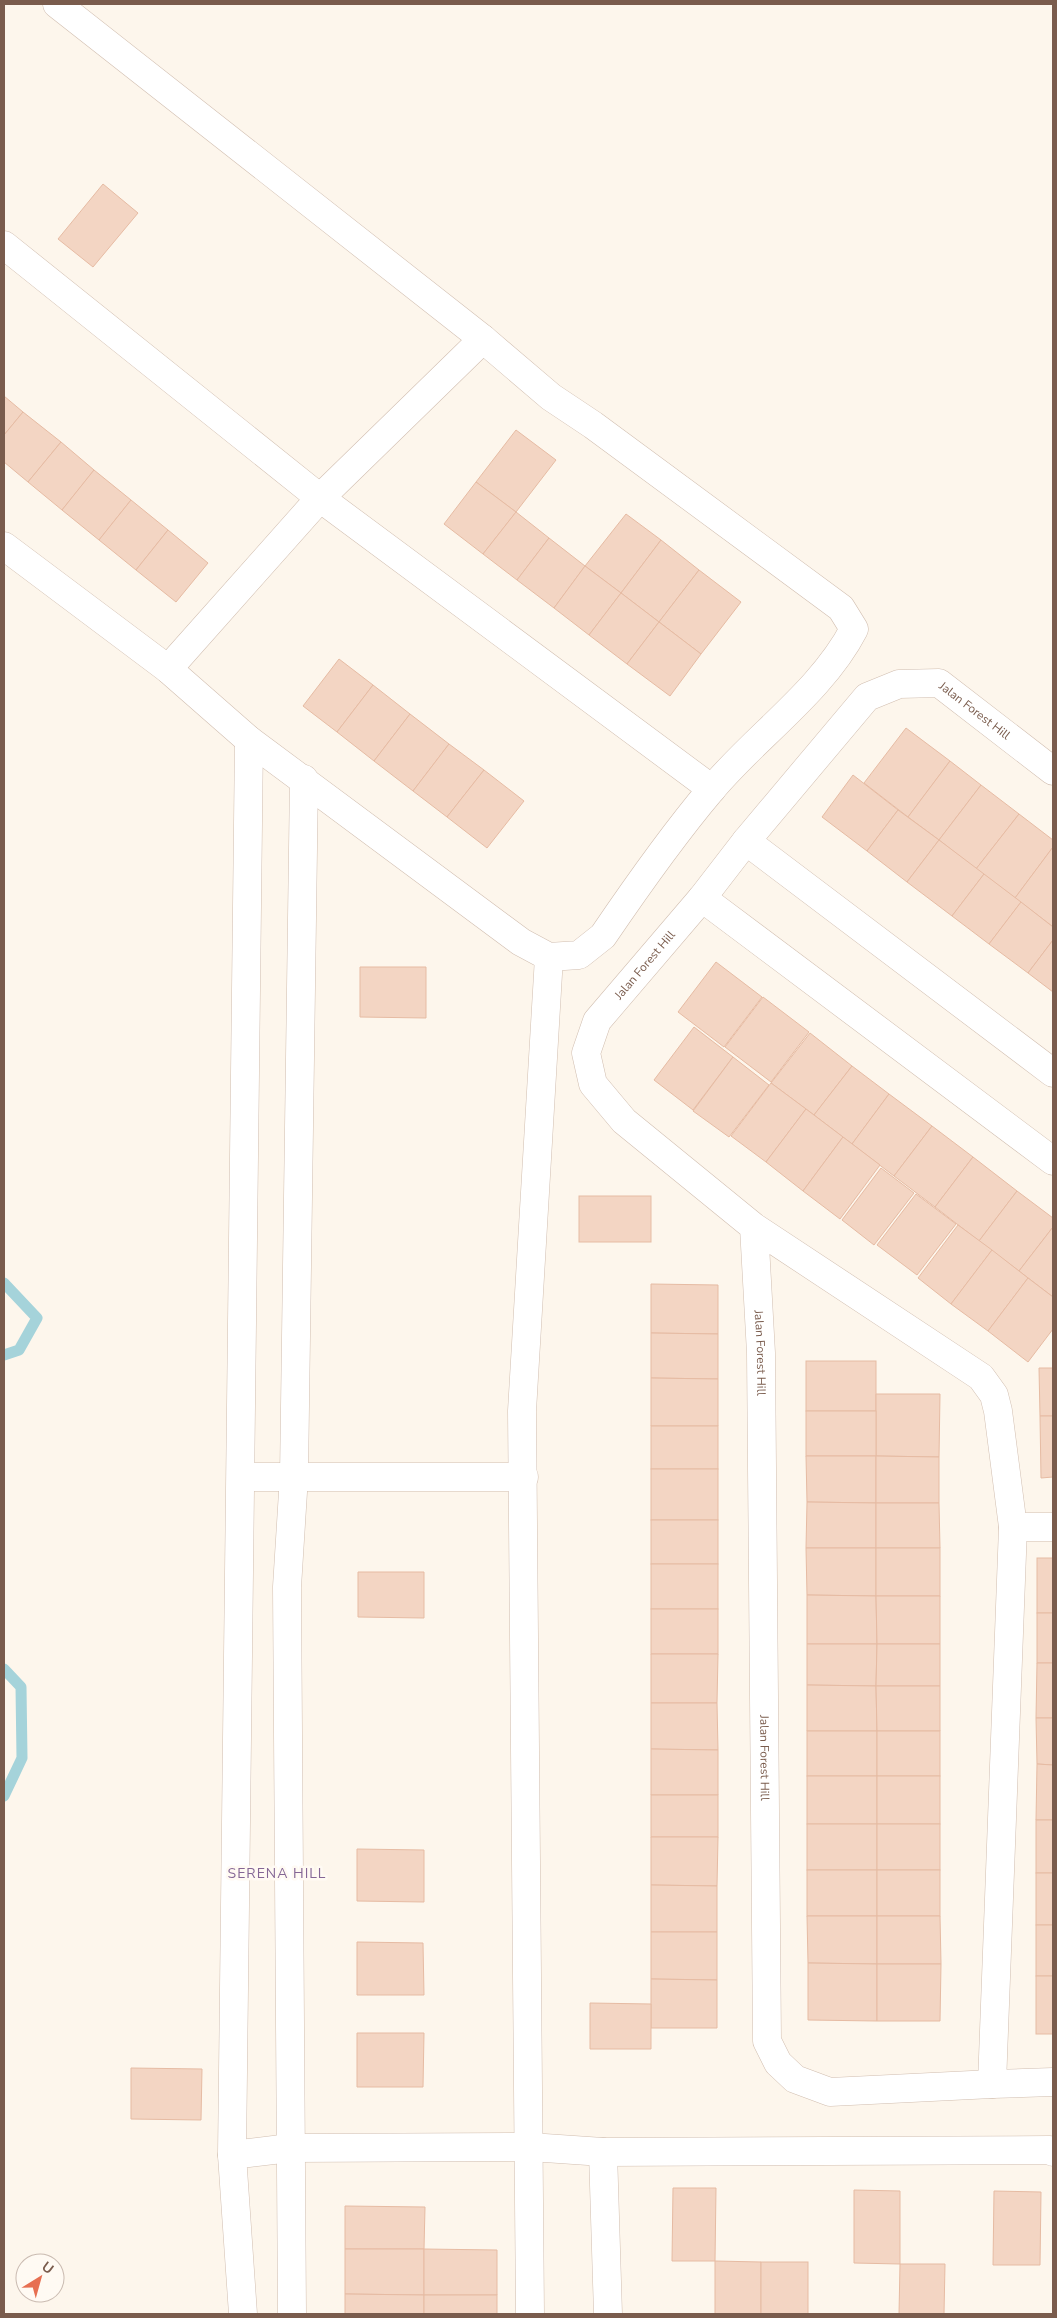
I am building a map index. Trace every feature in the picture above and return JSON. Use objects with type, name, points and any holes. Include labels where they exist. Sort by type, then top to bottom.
[{"type":"street","points":[[4,546],[168,669],[249,740],[521,942],[550,957],[579,955],[603,936],[712,789],[819,678],[844,648],[854,629],[841,608],[814,591],[593,425],[551,397],[483,339],[57,4]]},
{"type":"street","points":[[4,245],[320,498],[712,789]]},
{"type":"street","points":[[168,669],[320,498],[483,339]]},
{"type":"street","name":"Jalan Forest Hill","points":[[992,2084],[1013,1527],[998,1411],[994,1395],[981,1377],[754,1227],[624,1121],[593,1084],[586,1053],[597,1021],[702,898],[746,841],[867,697],[899,684],[939,683],[1053,771]]},
{"type":"street","points":[[243,2314],[232,2155],[249,740]]},
{"type":"street","points":[[292,2314],[287,1587],[294,1476],[304,779]]},
{"type":"street","points":[[746,841],[1053,1073]]},
{"type":"street","points":[[702,898],[1053,1161]]},
{"type":"street","points":[[530,2314],[522,1411],[550,957]]},
{"type":"street","name":"Jalan Forest Hill","points":[[754,1227],[761,1353],[767,2041],[778,2063],[795,2079],[830,2092],[1053,2082]]},
{"type":"street","points":[[241,1477],[524,1477]]},
{"type":"street","points":[[1013,1527],[1053,1526]]},
{"type":"street","points":[[232,2155],[290,2148],[530,2147],[603,2152],[1040,2150],[1053,2152]]},
{"type":"street","points":[[603,2152],[608,2314]]},
{"type":"building","points":[[103,184],[138,213],[93,267],[58,239]]},
{"type":"building","points":[[4,396],[23,412],[4,435]]},
{"type":"building","points":[[23,412],[61,442],[28,482],[4,462],[4,435]]},
{"type":"building","points":[[516,430],[556,460],[516,512],[476,482]]},
{"type":"building","points":[[61,442],[94,470],[62,510],[28,482]]},
{"type":"building","points":[[94,470],[131,500],[99,540],[62,510]]},
{"type":"building","points":[[476,482],[516,512],[483,554],[444,524]]},
{"type":"building","points":[[131,500],[168,530],[136,570],[99,540]]},
{"type":"building","points":[[516,512],[549,538],[517,580],[483,554]]},
{"type":"building","points":[[626,514],[661,540],[621,593],[585,566]]},
{"type":"building","points":[[168,530],[208,563],[176,602],[136,570]]},
{"type":"building","points":[[549,538],[585,566],[554,608],[517,580]]},
{"type":"building","points":[[661,540],[699,570],[659,622],[621,593]]},
{"type":"building","points":[[585,566],[621,593],[589,635],[554,608]]},
{"type":"building","points":[[699,570],[741,602],[701,654],[659,622]]},
{"type":"building","points":[[621,593],[659,622],[627,664],[589,635]]},
{"type":"building","points":[[659,622],[701,654],[670,696],[627,664]]},
{"type":"building","points":[[339,659],[373,685],[337,732],[303,706]]},
{"type":"building","points":[[373,685],[410,714],[374,761],[337,732]]},
{"type":"building","points":[[410,714],[449,744],[413,791],[374,761]]},
{"type":"building","points":[[906,728],[950,761],[908,817],[864,783]]},
{"type":"building","points":[[449,744],[484,770],[447,817],[413,791]]},
{"type":"building","points":[[950,761],[981,785],[939,840],[908,817]]},
{"type":"building","points":[[484,770],[524,801],[487,848],[447,817]]},
{"type":"building","points":[[853,775],[898,810],[867,851],[822,817]]},
{"type":"building","points":[[981,785],[1019,814],[976,869],[939,840]]},
{"type":"building","points":[[898,810],[939,840],[907,882],[867,851]]},
{"type":"building","points":[[1019,814],[1053,840],[1053,847],[1015,898],[976,869]]},
{"type":"building","points":[[939,840],[984,874],[952,916],[907,882]]},
{"type":"building","points":[[1053,847],[1053,924],[1052,926],[1015,898]]},
{"type":"building","points":[[984,874],[1021,902],[989,944],[952,916]]},
{"type":"building","points":[[1021,902],[1053,927],[1053,940],[1028,973],[989,944]]},
{"type":"building","points":[[1053,940],[1053,992],[1028,973]]},
{"type":"building","points":[[716,962],[762,997],[724,1047],[678,1012]]},
{"type":"building","points":[[360,967],[426,967],[426,1018],[360,1017]]},
{"type":"building","points":[[763,997],[809,1032],[771,1082],[725,1047]]},
{"type":"building","points":[[694,1027],[733,1057],[693,1110],[654,1080]]},
{"type":"building","points":[[810,1033],[852,1066],[814,1115],[771,1083]]},
{"type":"building","points":[[733,1057],[769,1085],[729,1137],[693,1111]]},
{"type":"building","points":[[852,1066],[889,1094],[852,1144],[814,1115]]},
{"type":"building","points":[[771,1083],[806,1109],[766,1162],[731,1136]]},
{"type":"building","points":[[889,1094],[932,1126],[894,1176],[852,1144]]},
{"type":"building","points":[[806,1109],[843,1137],[803,1191],[766,1162]]},
{"type":"building","points":[[932,1126],[973,1157],[935,1207],[894,1176]]},
{"type":"building","points":[[843,1137],[880,1165],[840,1219],[803,1191]]},
{"type":"building","points":[[973,1157],[1017,1191],[979,1241],[935,1207]]},
{"type":"building","points":[[881,1168],[914,1193],[874,1245],[842,1220]]},
{"type":"building","points":[[1017,1191],[1053,1218],[1053,1227],[1019,1271],[979,1241]]},
{"type":"building","points":[[916,1194],[956,1224],[917,1275],[877,1245]]},
{"type":"building","points":[[579,1196],[651,1196],[651,1242],[579,1242]]},
{"type":"building","points":[[958,1225],[992,1250],[951,1304],[918,1278]]},
{"type":"building","points":[[1053,1227],[1053,1297],[1019,1271]]},
{"type":"building","points":[[992,1250],[1028,1278],[988,1331],[951,1304]]},
{"type":"building","points":[[1028,1278],[1053,1297],[1053,1329],[1028,1362],[988,1331]]},
{"type":"building","points":[[651,1284],[718,1285],[718,1334],[651,1333]]},
{"type":"building","points":[[651,1333],[718,1334],[718,1379],[651,1378]]},
{"type":"building","points":[[806,1361],[876,1361],[876,1411],[806,1411]]},
{"type":"building","points":[[1039,1368],[1053,1368],[1053,1416],[1040,1416]]},
{"type":"building","points":[[651,1378],[718,1379],[718,1426],[651,1426]]},
{"type":"building","points":[[876,1394],[940,1394],[939,1457],[876,1456]]},
{"type":"building","points":[[806,1411],[876,1411],[876,1456],[806,1456]]},
{"type":"building","points":[[1040,1416],[1053,1416],[1053,1477],[1041,1478]]},
{"type":"building","points":[[651,1426],[718,1426],[718,1469],[651,1469]]},
{"type":"building","points":[[806,1456],[876,1456],[876,1503],[807,1502]]},
{"type":"building","points":[[876,1456],[939,1457],[939,1503],[876,1503]]},
{"type":"building","points":[[651,1469],[718,1469],[718,1520],[651,1520]]},
{"type":"building","points":[[807,1502],[876,1503],[876,1548],[806,1548]]},
{"type":"building","points":[[876,1503],[939,1503],[940,1548],[876,1548]]},
{"type":"building","points":[[651,1520],[718,1520],[718,1564],[651,1564]]},
{"type":"building","points":[[806,1548],[876,1548],[876,1596],[807,1595]]},
{"type":"building","points":[[876,1548],[940,1548],[940,1596],[876,1596]]},
{"type":"building","points":[[1037,1558],[1053,1558],[1053,1613],[1037,1613]]},
{"type":"building","points":[[651,1564],[718,1564],[718,1609],[651,1609]]},
{"type":"building","points":[[358,1572],[424,1572],[424,1618],[358,1617]]},
{"type":"building","points":[[807,1595],[876,1596],[877,1644],[807,1644]]},
{"type":"building","points":[[876,1596],[940,1596],[940,1644],[877,1644]]},
{"type":"building","points":[[651,1609],[718,1609],[718,1654],[651,1654]]},
{"type":"building","points":[[1037,1613],[1053,1613],[1053,1663],[1037,1663]]},
{"type":"building","points":[[807,1644],[877,1644],[876,1686],[807,1685]]},
{"type":"building","points":[[877,1644],[940,1644],[940,1686],[876,1686]]},
{"type":"building","points":[[651,1654],[718,1654],[717,1703],[651,1703]]},
{"type":"building","points":[[1037,1663],[1053,1663],[1053,1718],[1036,1718]]},
{"type":"building","points":[[807,1685],[876,1686],[877,1731],[807,1731]]},
{"type":"building","points":[[876,1686],[940,1686],[940,1731],[877,1731]]},
{"type":"building","points":[[651,1703],[717,1703],[718,1750],[651,1749]]},
{"type":"building","points":[[1036,1718],[1053,1718],[1053,1765],[1037,1764]]},
{"type":"building","points":[[807,1731],[877,1731],[877,1776],[807,1776]]},
{"type":"building","points":[[877,1731],[940,1731],[940,1776],[877,1776]]},
{"type":"building","points":[[651,1749],[718,1750],[718,1795],[651,1795]]},
{"type":"building","points":[[1037,1764],[1053,1765],[1053,1820],[1036,1820]]},
{"type":"building","points":[[807,1776],[877,1776],[877,1824],[807,1824]]},
{"type":"building","points":[[877,1776],[940,1776],[940,1824],[877,1824]]},
{"type":"building","points":[[651,1795],[718,1795],[718,1837],[651,1837]]},
{"type":"building","points":[[1036,1820],[1053,1820],[1053,1873],[1036,1873]]},
{"type":"building","points":[[807,1824],[877,1824],[877,1870],[807,1870]]},
{"type":"building","points":[[877,1824],[940,1824],[940,1870],[877,1870]]},
{"type":"building","points":[[651,1837],[718,1837],[717,1886],[651,1885]]},
{"type":"building","points":[[357,1849],[424,1850],[424,1902],[357,1901]]},
{"type":"building","points":[[807,1870],[877,1870],[877,1916],[807,1916]]},
{"type":"building","points":[[877,1870],[940,1870],[940,1916],[877,1916]]},
{"type":"building","points":[[1036,1873],[1053,1873],[1053,1925],[1036,1925]]},
{"type":"building","points":[[651,1885],[717,1886],[717,1932],[651,1932]]},
{"type":"building","points":[[807,1916],[877,1916],[877,1964],[808,1963]]},
{"type":"building","points":[[877,1916],[940,1916],[941,1964],[877,1964]]},
{"type":"building","points":[[1036,1925],[1053,1925],[1053,1976],[1036,1976]]},
{"type":"building","points":[[651,1932],[717,1932],[717,1980],[651,1979]]},
{"type":"building","points":[[357,1942],[423,1943],[424,1995],[357,1995]]},
{"type":"building","points":[[808,1963],[877,1964],[877,2021],[808,2020]]},
{"type":"building","points":[[877,1964],[941,1964],[940,2021],[877,2021]]},
{"type":"building","points":[[1036,1976],[1053,1976],[1053,2034],[1036,2034]]},
{"type":"building","points":[[651,1979],[717,1980],[717,2028],[651,2028]]},
{"type":"building","points":[[590,2003],[651,2004],[651,2049],[590,2049]]},
{"type":"building","points":[[357,2033],[424,2033],[423,2087],[357,2087]]},
{"type":"building","points":[[131,2068],[202,2069],[201,2120],[131,2119]]},
{"type":"building","points":[[673,2188],[716,2188],[715,2261],[672,2261]]},
{"type":"building","points":[[854,2190],[900,2191],[900,2264],[854,2263]]},
{"type":"building","points":[[994,2191],[1041,2192],[1040,2265],[993,2265]]},
{"type":"building","points":[[345,2206],[425,2207],[424,2249],[345,2249]]},
{"type":"building","points":[[345,2249],[424,2249],[424,2295],[345,2294]]},
{"type":"building","points":[[424,2249],[497,2250],[497,2295],[424,2295]]},
{"type":"building","points":[[715,2261],[761,2262],[761,2314],[715,2314]]},
{"type":"building","points":[[761,2262],[808,2262],[808,2314],[761,2314]]},
{"type":"building","points":[[900,2264],[945,2264],[944,2314],[899,2314]]},
{"type":"building","points":[[345,2294],[424,2295],[424,2314],[345,2314]]},
{"type":"building","points":[[424,2295],[497,2295],[497,2314],[424,2314]]},
{"type":"waterway","points":[[4,1283],[37,1318],[19,1350],[4,1355]]},
{"type":"waterway","points":[[4,1669],[21,1687],[22,1758],[4,1796]]},
{"type":"district","name":"SERENA HILL","points":[[277,1873]]}]
